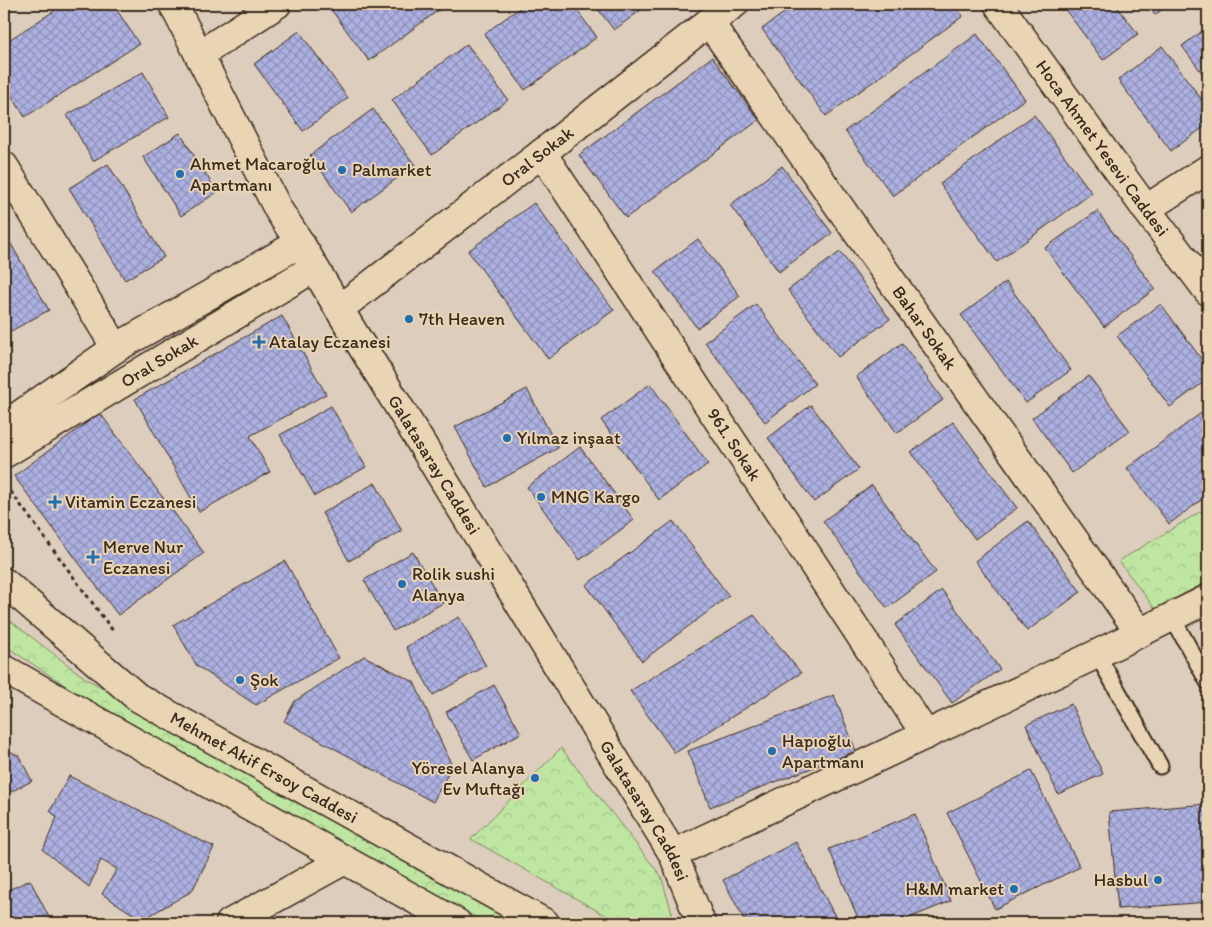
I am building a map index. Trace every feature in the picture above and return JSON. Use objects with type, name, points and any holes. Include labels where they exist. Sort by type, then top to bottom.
[{"type":"street","name":"Galatasaray Caddesi","points":[[173,4],[279,211],[673,854],[701,923]]},
{"type":"street","points":[[199,55],[277,4]]},
{"type":"street","name":"Oral Sokak","points":[[339,310],[734,4]]},
{"type":"street","name":"Hoca Ahmet Yesevi Caddesi","points":[[1000,5],[1146,209],[1208,291]]},
{"type":"street","name":"Bahar Sokak","points":[[709,22],[1140,633]]},
{"type":"street","name":"961. Sokak","points":[[542,153],[926,735]]},
{"type":"street","points":[[4,166],[116,348]]},
{"type":"street","points":[[1146,209],[1208,169]]},
{"type":"street","name":"Oral Sokak","points":[[4,426],[116,348],[300,243]]},
{"type":"street","name":"Oral Sokak","points":[[4,454],[314,268]]},
{"type":"street","name":"Mehmet Akif Ersoy Caddesi","points":[[4,582],[137,697],[545,923]]},
{"type":"street","points":[[673,854],[1097,654],[1208,599]]},
{"type":"street","points":[[4,669],[457,923]]},
{"type":"street","points":[[230,923],[344,860]]},
{"type":"lane","points":[[1172,617],[1208,682]]},
{"type":"lane","points":[[1097,654],[1160,766]]},
{"type":"path","points":[[4,482],[113,631]]},
{"type":"green space","points":[[1208,507],[1208,581],[1155,609],[1119,561]]},
{"type":"green space","points":[[4,616],[85,678],[518,923],[486,923],[78,694],[4,645]]},
{"type":"green space","points":[[561,748],[661,876],[675,923],[619,923],[471,839]]},
{"type":"building","points":[[65,4],[113,4],[139,44],[25,117],[4,84],[4,43]]},
{"type":"building","points":[[327,4],[447,4],[369,61]]},
{"type":"building","points":[[525,4],[572,4],[597,37],[525,90],[484,34]]},
{"type":"building","points":[[594,4],[649,4],[614,30]]},
{"type":"building","points":[[796,4],[954,4],[963,16],[826,116],[762,29]]},
{"type":"building","points":[[1061,4],[1115,4],[1138,34],[1103,60]]},
{"type":"building","points":[[1147,4],[1169,4],[1155,15]]},
{"type":"building","points":[[1208,27],[1208,81],[1182,46]]},
{"type":"building","points":[[299,31],[348,98],[303,131],[254,64]]},
{"type":"building","points":[[977,34],[1025,99],[893,196],[845,131]]},
{"type":"building","points":[[467,44],[508,100],[432,155],[392,100]]},
{"type":"building","points":[[1162,46],[1208,108],[1208,124],[1171,151],[1118,80]]},
{"type":"building","points":[[712,57],[759,120],[626,218],[579,155]]},
{"type":"building","points":[[143,72],[169,117],[93,161],[67,115]]},
{"type":"building","points":[[373,109],[415,165],[351,212],[310,155]]},
{"type":"building","points":[[1034,115],[1092,193],[997,262],[940,184]]},
{"type":"building","name":"Ahmet Macaroğlu Apartmanı","points":[[180,133],[217,192],[181,216],[143,157]]},
{"type":"building","points":[[108,164],[164,257],[125,280],[69,188]]},
{"type":"building","points":[[782,166],[832,233],[779,272],[730,205]]},
{"type":"building","points":[[534,203],[614,310],[548,359],[468,251]]},
{"type":"building","points":[[1097,211],[1155,289],[1104,327],[1045,248]]},
{"type":"building","points":[[4,232],[49,310],[4,335]]},
{"type":"building","points":[[698,239],[740,296],[697,328],[655,271]]},
{"type":"building","points":[[840,252],[890,319],[838,357],[788,290]]},
{"type":"building","points":[[1006,282],[1071,370],[1026,403],[961,315]]},
{"type":"building","points":[[756,304],[815,384],[765,422],[705,342]]},
{"type":"building","points":[[1161,304],[1208,368],[1208,379],[1170,407],[1117,336]]},
{"type":"building","points":[[282,316],[326,394],[250,436],[270,472],[199,512],[135,399]]},
{"type":"building","points":[[902,343],[943,400],[897,433],[856,377]]},
{"type":"building","points":[[1089,376],[1130,431],[1072,473],[1032,418]]},
{"type":"building","points":[[650,384],[708,464],[659,500],[601,420]]},
{"type":"building","name":"Yılmaz inşaat","points":[[527,389],[558,448],[487,487],[455,427]]},
{"type":"building","points":[[811,405],[859,469],[814,502],[768,438]]},
{"type":"building","points":[[331,406],[366,467],[315,496],[280,435]]},
{"type":"building","points":[[1208,408],[1208,495],[1169,524],[1127,468]]},
{"type":"building","points":[[100,413],[204,553],[118,615],[14,476]]},
{"type":"building","points":[[953,422],[1017,508],[975,539],[911,452]]},
{"type":"building","points":[[580,447],[634,520],[580,560],[527,487]]},
{"type":"building","points":[[375,483],[402,531],[349,561],[322,513]]},
{"type":"building","points":[[872,485],[936,572],[887,608],[823,521]]},
{"type":"building","points":[[673,521],[729,596],[642,661],[586,585]]},
{"type":"building","points":[[1028,521],[1081,592],[1027,631],[975,561]]},
{"type":"building","points":[[413,552],[443,603],[393,631],[364,580]]},
{"type":"building","points":[[285,561],[339,658],[256,705],[197,666],[173,625]]},
{"type":"building","points":[[942,590],[1000,669],[952,703],[895,625]]},
{"type":"building","points":[[754,615],[801,673],[675,753],[630,691]]},
{"type":"building","points":[[459,617],[486,666],[433,695],[406,647]]},
{"type":"building","points":[[364,656],[414,682],[452,766],[433,802],[284,721],[295,701]]},
{"type":"building","points":[[494,685],[521,733],[473,760],[446,712]]},
{"type":"building","name":"Hapıoğlu Apartmanı","points":[[834,695],[856,751],[710,807],[688,751]]},
{"type":"building","points":[[1071,704],[1103,774],[1058,794],[1026,725]]},
{"type":"building","points":[[4,748],[19,756],[32,781],[4,795]]},
{"type":"building","points":[[1031,771],[1080,867],[995,909],[947,813]]},
{"type":"building","points":[[69,776],[214,847],[192,891],[142,920],[102,894],[117,869],[101,860],[89,887],[43,850],[57,817],[50,811]]},
{"type":"building","points":[[1208,804],[1208,902],[1118,909],[1109,812]]},
{"type":"building","points":[[915,814],[951,901],[897,923],[860,923],[829,849]]},
{"type":"building","points":[[796,842],[837,920],[831,923],[746,923],[723,880]]},
{"type":"building","points":[[30,880],[52,923],[4,923],[4,892]]},
{"type":"place","name":"Palmarket","points":[[342,170]]},
{"type":"place","name":"Ahmet Macaroğlu Apartmanı","points":[[180,174]]},
{"type":"place","name":"7th Heaven","points":[[409,319]]},
{"type":"place","name":"Atalay Eczanesi","points":[[259,342]]},
{"type":"place","name":"Yılmaz inşaat","points":[[507,438]]},
{"type":"place","name":"MNG Kargo","points":[[541,497]]},
{"type":"place","name":"Vitamin Eczanesi","points":[[55,502]]},
{"type":"place","name":"Merve Nur Eczanesi","points":[[93,557]]},
{"type":"place","name":"Rolik sushi Alanya","points":[[402,584]]},
{"type":"place","name":"Şok","points":[[240,680]]},
{"type":"place","name":"Hapıoğlu Apartmanı","points":[[772,751]]},
{"type":"place","name":"Yöresel Alanya Ev Muftağı","points":[[535,778]]},
{"type":"place","name":"Hasbul","points":[[1158,880]]},
{"type":"place","name":"H&M market","points":[[1014,889]]}]
